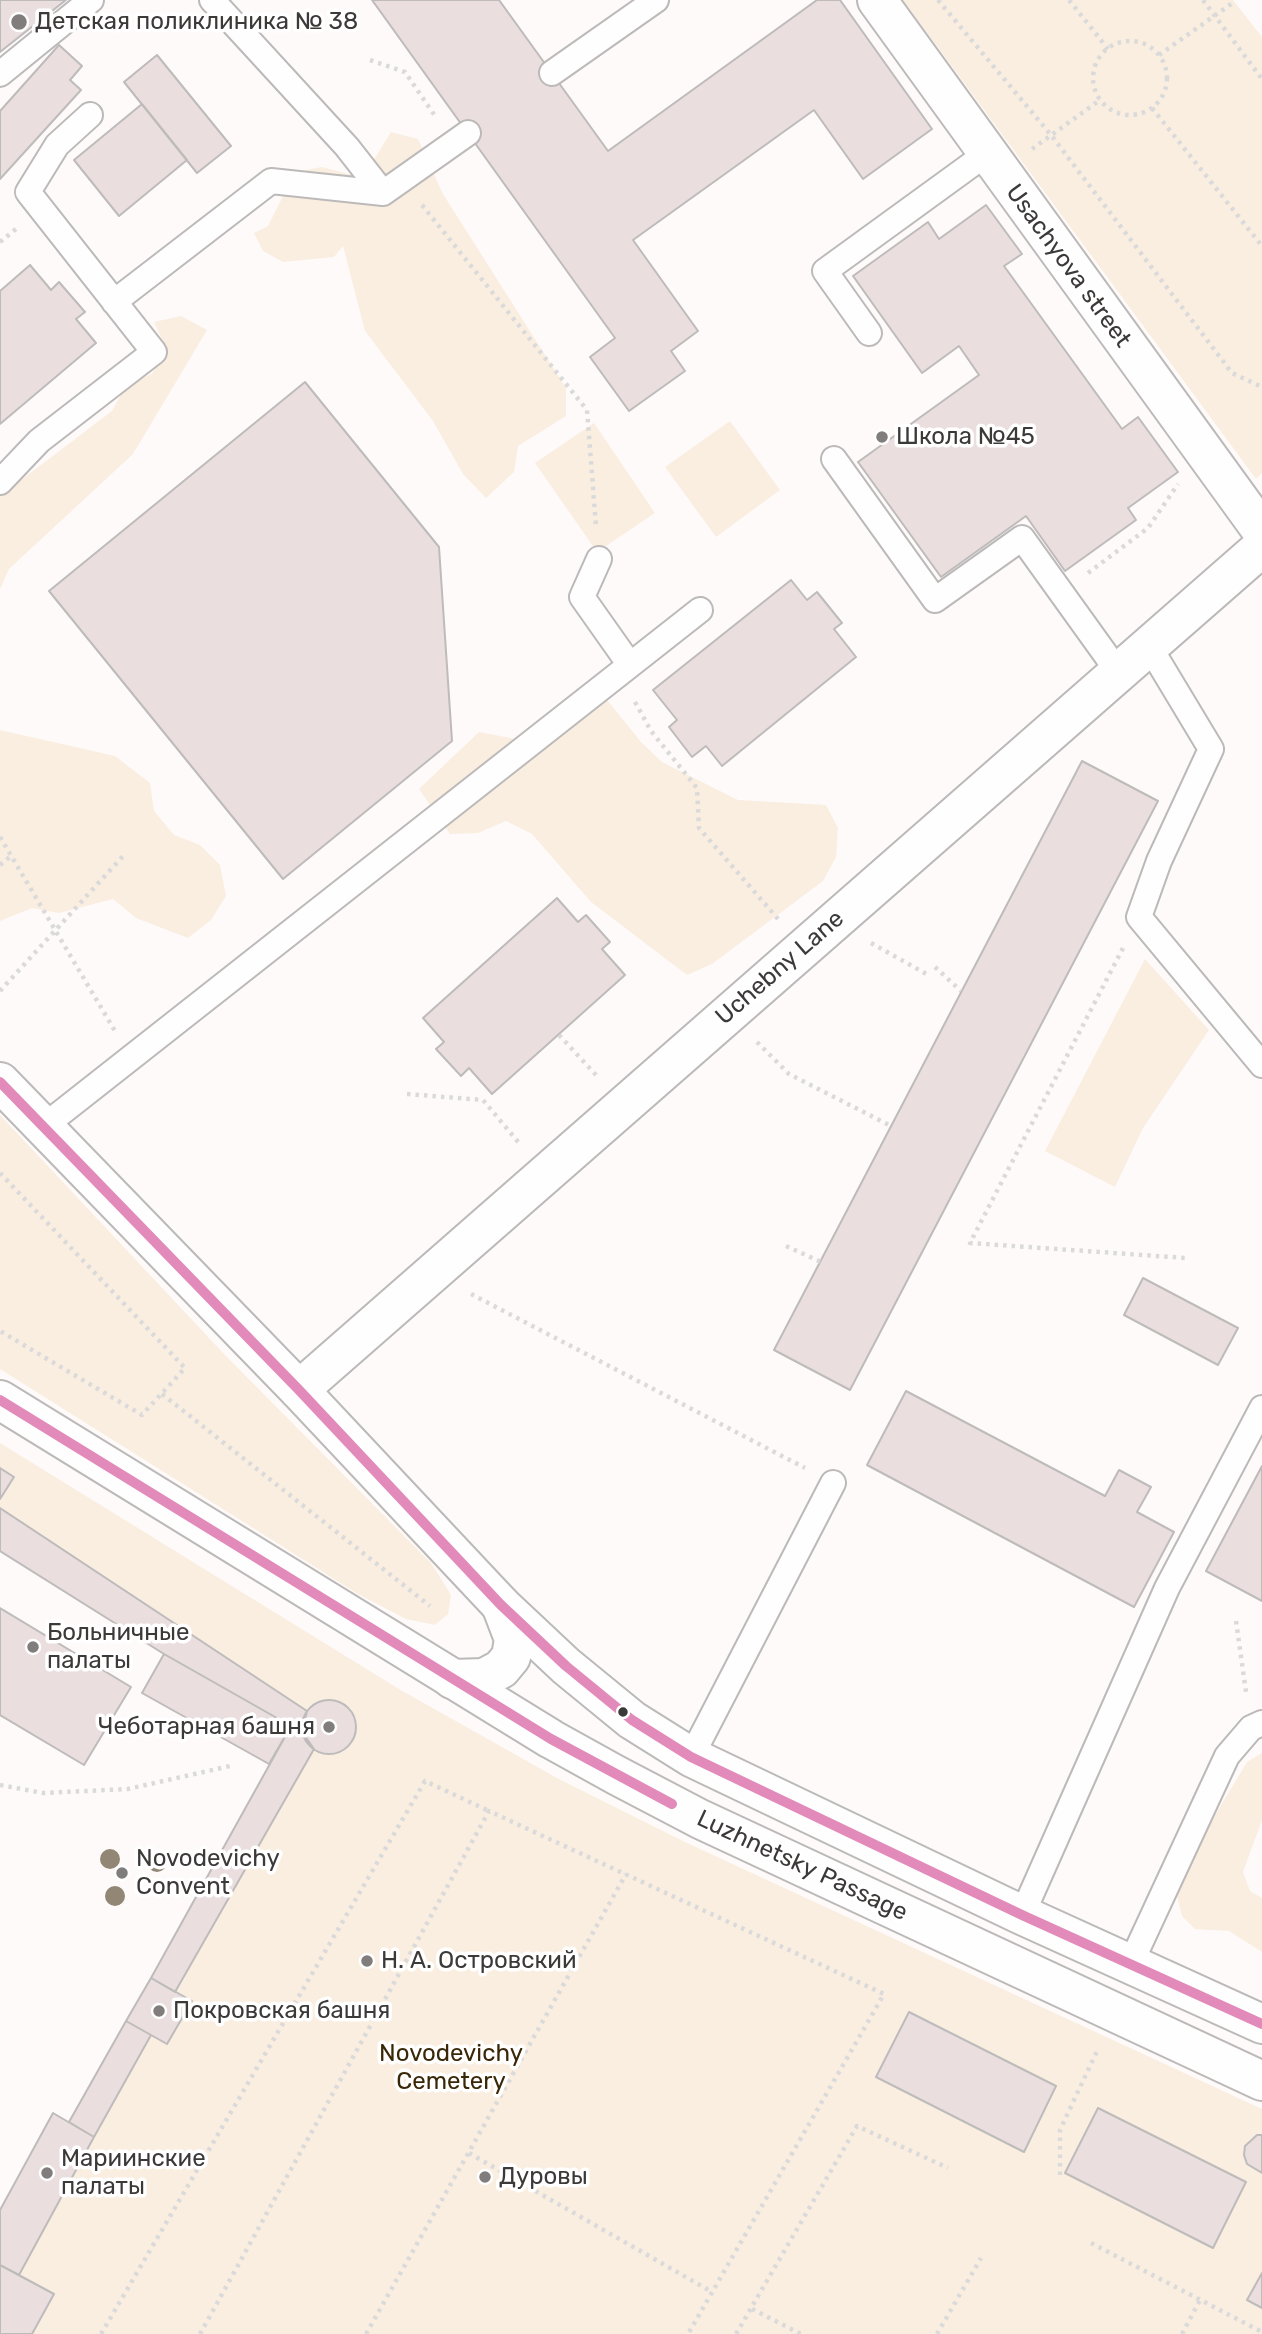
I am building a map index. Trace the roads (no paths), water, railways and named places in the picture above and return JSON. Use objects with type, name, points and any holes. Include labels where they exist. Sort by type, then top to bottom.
[{"type":"main road","name":"Usachyova street","points":[[877,0],[1004,156],[1262,531]]},
{"type":"main road","name":"Uchebny Lane","points":[[299,1390],[1262,547]]},
{"type":"main road","name":"Luzhnetsky Passage","points":[[0,1082],[299,1390],[501,1605],[613,1706],[691,1758],[1022,1915],[1262,2024]]},
{"type":"main road","name":"Luzhnetsky Passage","points":[[0,1400],[551,1739],[700,1819],[1262,2081]]},
{"type":"main road","points":[[452,1679],[484,1678],[501,1669],[511,1657],[514,1639],[501,1605]]},
{"type":"lane","points":[[0,74],[91,0]]},
{"type":"lane","points":[[212,0],[347,147],[393,186]]},
{"type":"lane","points":[[552,73],[656,0]]},
{"type":"lane","points":[[0,482],[39,441],[154,352],[27,192],[57,145],[90,115]]},
{"type":"lane","points":[[114,302],[271,180],[393,186],[461,138]]},
{"type":"lane","points":[[869,333],[825,271],[1004,156]]},
{"type":"lane","points":[[834,459],[935,600],[1022,538],[1119,673]]},
{"type":"lane","points":[[599,559],[582,597],[624,669]]},
{"type":"lane","points":[[43,1128],[700,610]]},
{"type":"lane","points":[[1149,646],[1211,749],[1159,861],[1139,917],[1262,1065]]},
{"type":"lane","points":[[1022,1915],[1167,1588],[1262,1408]]},
{"type":"lane","points":[[691,1758],[833,1483]]},
{"type":"lane","points":[[1130,1965],[1227,1756],[1256,1725]]},
{"type":"place","name":"Детская поликлиника № 38","points":[[19,22]]},
{"type":"place","name":"Школа №45","points":[[882,437]]},
{"type":"place","name":"Больничные палаты","points":[[33,1647]]},
{"type":"place","name":"Чеботарная башня","points":[[329,1727]]},
{"type":"place","name":"Novodevichy Convent","points":[[122,1873]]},
{"type":"place","name":"Н. А. Островский","points":[[367,1961]]},
{"type":"place","name":"Покровская башня","points":[[159,2011]]},
{"type":"place","name":"Мариинские палаты","points":[[47,2173]]},
{"type":"place","name":"Дуровы","points":[[485,2177]]},
{"type":"park label","name":"Novodevichy Cemetery","points":[[451,2068]]}]
